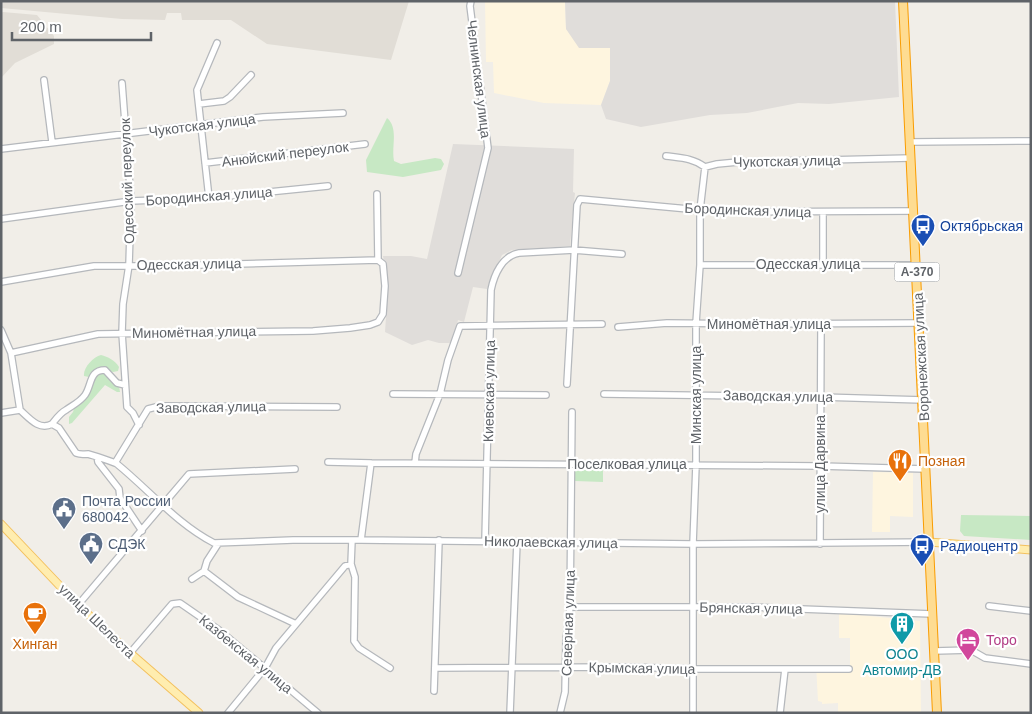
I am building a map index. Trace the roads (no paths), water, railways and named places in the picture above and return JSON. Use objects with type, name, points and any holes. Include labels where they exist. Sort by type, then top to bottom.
[{"type":"highway","name":"Воронежская улица","points":[[903,1],[937,713]]},
{"type":"main road","name":"улица Шелеста","points":[[1,524],[78,605],[199,713]]},
{"type":"main road","points":[[929,542],[1031,550]]},
{"type":"street","name":"Челнинская улица","points":[[458,273],[488,148],[470,6],[471,1]]},
{"type":"street","points":[[209,198],[197,90],[217,43]]},
{"type":"street","points":[[198,104],[224,101],[251,75]]},
{"type":"street","points":[[44,80],[52,142]]},
{"type":"street","name":"Одесский переулок","points":[[122,83],[130,201],[129,265],[123,304],[122,333],[127,408],[139,425]]},
{"type":"street","name":"Чукотская улица","points":[[1,149],[263,117],[343,113]]},
{"type":"street","points":[[910,142],[1031,141]]},
{"type":"street","name":"Анюйский переулок","points":[[205,163],[365,144]]},
{"type":"street","points":[[666,156],[690,159],[705,167]]},
{"type":"street","name":"Чукотская улица","points":[[705,167],[738,162],[911,158]]},
{"type":"street","name":"Минская улица","points":[[694,713],[693,544],[696,465],[696,323],[700,264],[700,210],[705,167]]},
{"type":"street","name":"Бородинская улица","points":[[1,219],[130,201],[209,198],[328,186]]},
{"type":"street","points":[[377,194],[378,260]]},
{"type":"street","name":"Бородинская улица","points":[[574,250],[577,205],[583,198],[720,212],[914,211]]},
{"type":"street","points":[[823,212],[823,264]]},
{"type":"street","points":[[568,384],[574,250],[622,254]]},
{"type":"street","name":"Киевская улица","points":[[484,541],[490,395],[491,290],[494,280],[506,258],[519,253],[574,250]]},
{"type":"street","name":"Одесская улица","points":[[1,282],[94,266],[378,260]]},
{"type":"street","name":"Миномётная улица","points":[[11,354],[98,334],[313,331],[360,327],[378,322],[383,314],[386,286],[383,264],[378,260]]},
{"type":"street","name":"Одесская улица","points":[[700,264],[916,265]]},
{"type":"street","name":"Миномётная улица","points":[[618,327],[667,323],[919,323]]},
{"type":"street","points":[[415,463],[416,454],[440,394],[448,360],[460,326],[602,324]]},
{"type":"street","name":"улица Дарвина","points":[[820,544],[821,324]]},
{"type":"street","points":[[1,330],[11,354],[20,410],[40,426],[52,424],[65,410],[80,401],[89,388],[93,374],[98,371],[106,370],[117,382],[125,385]]},
{"type":"street","points":[[393,394],[546,395]]},
{"type":"street","name":"Заводская улица","points":[[604,394],[821,396],[923,400]]},
{"type":"street","name":"Заводская улица","points":[[115,463],[148,409],[160,406],[337,407]]},
{"type":"street","points":[[1,413],[20,410]]},
{"type":"street","name":"Северная улица","points":[[560,713],[565,692],[566,640],[570,607],[572,412]]},
{"type":"street","points":[[52,424],[59,428],[76,453],[115,463],[203,537],[218,544],[207,560],[204,571],[192,579]]},
{"type":"street","points":[[97,457],[98,462],[119,489],[120,498],[142,532]]},
{"type":"street","name":"Поселковая улица","points":[[328,462],[820,466],[926,469]]},
{"type":"street","points":[[361,540],[371,463]]},
{"type":"street","points":[[78,605],[142,532],[189,474],[295,469]]},
{"type":"street","name":"Николаевская улица","points":[[218,544],[293,540],[693,544],[929,542]]},
{"type":"street","points":[[352,540],[352,564],[355,577],[354,642],[359,648],[390,668]]},
{"type":"street","points":[[434,690],[439,540]]},
{"type":"street","points":[[510,713],[517,542]]},
{"type":"street","points":[[228,713],[265,668],[276,648],[345,566],[352,564]]},
{"type":"street","points":[[204,571],[238,597],[296,624]]},
{"type":"street","name":"Казбекская улица","points":[[130,653],[172,604],[180,603],[219,630],[318,713]]},
{"type":"street","points":[[989,606],[1031,611]]},
{"type":"street","name":"Брянская улица","points":[[570,607],[813,609],[932,614]]},
{"type":"street","points":[[934,651],[970,650],[985,658],[1031,664]]},
{"type":"street","name":"Крымская улица","points":[[435,668],[849,669]]},
{"type":"street","points":[[780,713],[785,669]]},
{"type":"street","points":[[307,713],[311,708]]},
{"type":"place","name":"Октябрьская","points":[[923,247]]},
{"type":"place","name":"Позная","points":[[900,482]]},
{"type":"place","name":"Почта России 680042","points":[[64,530]]},
{"type":"place","name":"СДЭК","points":[[91,565]]},
{"type":"place","name":"Радиоцентр","points":[[922,567]]},
{"type":"place","name":"Хинган","points":[[35,635]]},
{"type":"place","name":"ООО Автомир-ДВ","points":[[902,645]]},
{"type":"place","name":"Торо","points":[[968,661]]}]
